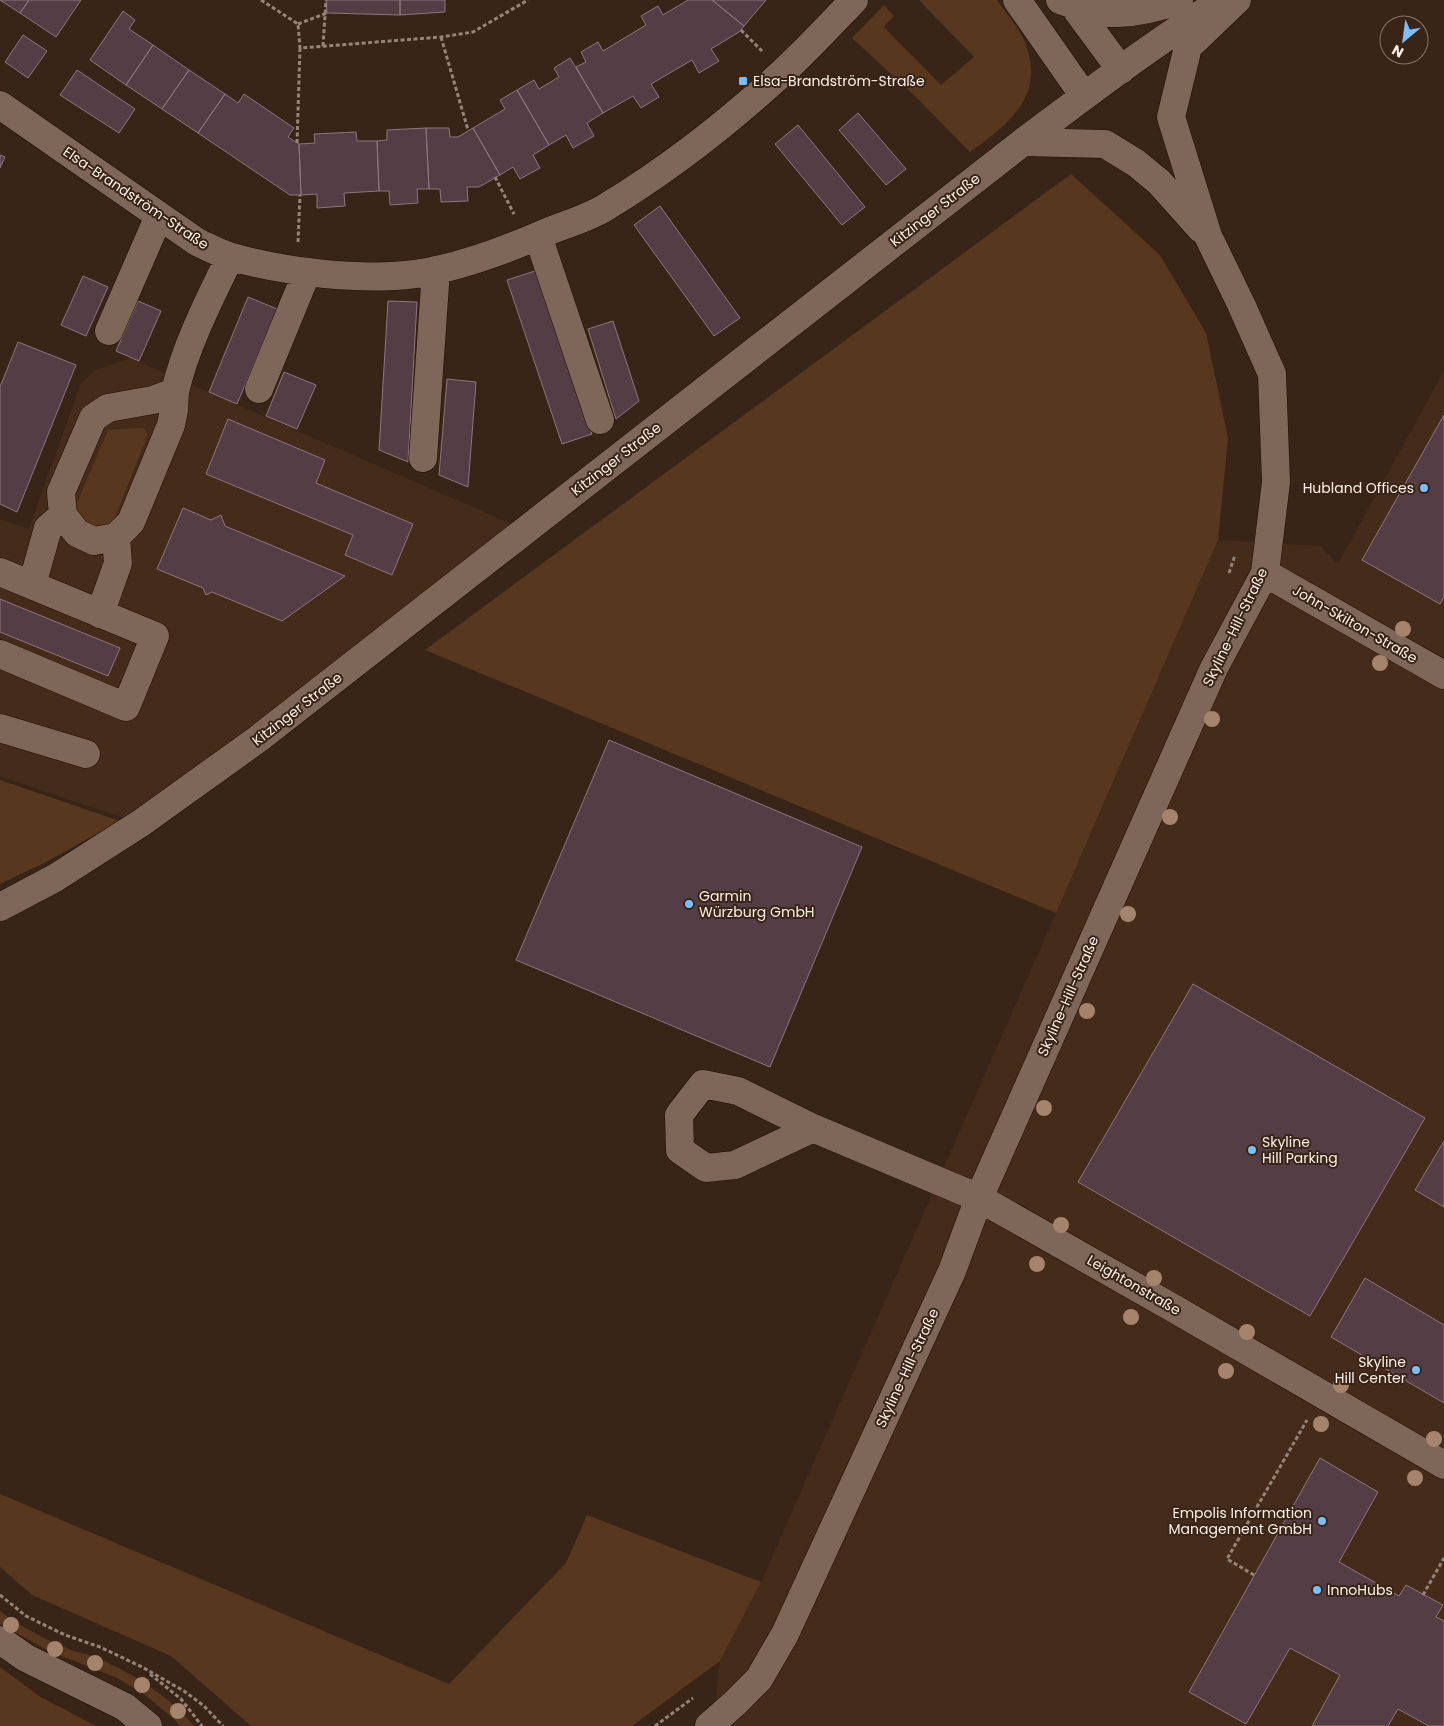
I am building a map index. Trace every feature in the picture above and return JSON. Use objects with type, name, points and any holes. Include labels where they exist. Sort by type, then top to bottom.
[{"type":"street","name":"Elsa-Brandström-Straße","points":[[0,105],[197,242],[230,257],[302,271],[358,276],[413,274],[436,270],[533,238],[605,208],[674,162],[757,96],[784,72],[854,0]]},
{"type":"street","points":[[1017,0],[1084,96]]},
{"type":"street","points":[[1067,2],[1116,13],[1165,5],[1179,0]]},
{"type":"street","name":"Kitzinger Straße","points":[[0,907],[55,878],[141,823],[258,739],[1023,142],[1185,24],[1224,0]]},
{"type":"street","name":"Skyline-Hill-Straße","points":[[709,1726],[759,1679],[785,1634],[952,1271],[979,1198],[1214,668],[1266,572],[1276,482],[1272,374],[1208,236],[1171,117],[1188,47],[1237,0]]},
{"type":"street","points":[[1067,2],[1121,70]]},
{"type":"street","name":"Skyline-Hill-Straße","points":[[1023,142],[1105,144],[1136,163],[1159,182],[1208,236]]},
{"type":"street","points":[[108,331],[159,216]]},
{"type":"street","points":[[533,238],[600,420]]},
{"type":"street","points":[[175,392],[153,400],[108,408],[92,418],[62,492],[63,515],[77,534],[94,541],[116,537],[131,522],[167,434],[174,410],[175,392],[180,372],[230,257]]},
{"type":"street","points":[[423,458],[436,270]]},
{"type":"street","points":[[260,389],[302,271]]},
{"type":"street","points":[[32,585],[48,528],[63,515]]},
{"type":"street","points":[[100,614],[118,563],[116,537]]},
{"type":"street","points":[[0,572],[155,636],[126,707],[0,654]]},
{"type":"street","name":"John-Skilton-Straße","points":[[1266,572],[1444,674]]},
{"type":"street","points":[[0,728],[86,754]]},
{"type":"street","name":"Leightonstraße","points":[[813,1128],[979,1198],[1444,1465]]},
{"type":"street","points":[[0,1640],[26,1658],[125,1707],[148,1726]]},
{"type":"path","points":[[261,0],[298,24]]},
{"type":"path","points":[[323,46],[327,13],[326,0]]},
{"type":"path","points":[[300,48],[441,38],[473,32],[528,0]]},
{"type":"path","points":[[298,24],[327,13]]},
{"type":"path","points":[[298,24],[300,48],[298,144]]},
{"type":"path","points":[[441,38],[468,130]]},
{"type":"path","points":[[495,177],[533,238]]},
{"type":"path","points":[[300,195],[302,271]]},
{"type":"path","points":[[1228,576],[1236,550]]},
{"type":"path","points":[[1254,1575],[1227,1559],[1322,1394]]},
{"type":"path","points":[[1424,1595],[1444,1558]]},
{"type":"path","points":[[0,1595],[26,1616],[65,1635],[100,1647],[142,1667],[184,1691],[204,1706],[222,1726]]},
{"type":"path","points":[[142,1667],[181,1699],[202,1726]]},
{"type":"shaded area","points":[[919,0],[997,0],[1025,42],[1030,61],[1031,78],[1027,93],[1020,107],[998,131],[970,152],[915,96],[852,38],[884,5],[894,16],[884,27],[941,85],[974,57]]},
{"type":"shaded area","points":[[1071,174],[1160,255],[1206,333],[1228,438],[1218,540],[1056,913],[425,650]]},
{"type":"shaded area","points":[[130,358],[528,531],[138,823],[0,776],[0,519],[29,529],[81,383],[95,370]]},
{"type":"shaded area","points":[[1444,371],[1444,1726],[713,1726],[720,1661],[761,1582],[1218,540],[1320,546],[1338,564]]},
{"type":"shaded area","points":[[144,428],[148,434],[112,522],[98,528],[85,522],[80,517],[77,503],[108,430]]},
{"type":"shaded area","points":[[0,780],[120,821],[46,862],[0,884]]},
{"type":"shaded area","points":[[0,1494],[449,1684],[566,1563],[587,1515],[761,1582],[720,1661],[632,1726],[251,1726],[171,1656],[32,1595],[0,1567]]},
{"type":"shaded area","points":[[0,1611],[43,1637],[71,1650],[97,1658],[137,1678],[162,1695],[194,1726],[180,1726],[145,1695],[117,1678],[47,1650],[0,1624]]},
{"type":"shaded area","points":[[0,1667],[39,1696],[96,1726],[0,1726]]},
{"type":"building","points":[[0,0],[29,0],[20,13]]},
{"type":"building","points":[[29,0],[81,0],[56,37],[20,13]]},
{"type":"building","points":[[326,0],[400,0],[400,15],[327,13]]},
{"type":"building","points":[[400,0],[445,0],[445,12],[400,15]]},
{"type":"building","points":[[688,0],[712,0],[744,26],[739,32],[711,49],[719,61],[699,73],[692,60],[651,84],[659,97],[641,108],[633,96],[603,113],[576,67],[586,62],[581,52],[598,42],[603,51],[646,25],[641,16],[658,6],[663,15]]},
{"type":"building","points":[[712,0],[766,0],[744,26]]},
{"type":"building","points":[[123,11],[135,20],[129,29],[153,45],[126,85],[90,60]]},
{"type":"building","points":[[23,35],[47,51],[28,78],[5,62]]},
{"type":"building","points":[[153,45],[189,70],[162,109],[126,85]]},
{"type":"building","points":[[570,58],[603,113],[587,123],[594,136],[573,148],[566,135],[549,145],[517,90],[534,80],[539,89],[559,77],[554,68]]},
{"type":"building","points":[[77,70],[135,109],[119,133],[60,95]]},
{"type":"building","points":[[189,70],[225,94],[198,133],[162,109]]},
{"type":"building","points":[[517,90],[549,145],[533,155],[540,168],[520,179],[513,167],[500,175],[473,128],[505,109],[500,100]]},
{"type":"building","points":[[225,94],[238,103],[244,94],[294,128],[288,137],[299,144],[301,195],[290,195],[198,133]]},
{"type":"building","points":[[858,113],[906,169],[886,185],[839,130]]},
{"type":"building","points":[[798,125],[865,207],[842,225],[775,144]]},
{"type":"building","points":[[426,128],[449,128],[450,137],[458,137],[473,128],[500,175],[479,187],[467,187],[468,201],[441,202],[440,189],[429,189]]},
{"type":"building","points":[[426,128],[429,189],[417,189],[418,203],[390,205],[389,191],[379,191],[377,141],[387,140],[387,130]]},
{"type":"building","points":[[356,132],[357,141],[377,141],[379,191],[344,193],[345,206],[317,208],[317,194],[301,195],[299,144],[315,143],[314,134]]},
{"type":"building","points":[[0,155],[5,157],[0,168]]},
{"type":"building","points":[[660,206],[740,318],[714,336],[634,225]]},
{"type":"building","points":[[538,270],[592,434],[562,444],[507,280]]},
{"type":"building","points":[[83,276],[108,287],[86,336],[61,325]]},
{"type":"building","points":[[248,297],[277,309],[237,404],[209,392]]},
{"type":"building","points":[[138,301],[161,311],[139,361],[116,351]]},
{"type":"building","points":[[388,301],[417,302],[408,462],[379,450]]},
{"type":"building","points":[[613,321],[639,401],[616,419],[588,329]]},
{"type":"building","points":[[18,342],[76,365],[17,512],[0,504],[0,387]]},
{"type":"building","points":[[284,372],[316,385],[297,429],[266,416]]},
{"type":"building","points":[[447,379],[476,382],[468,487],[439,475]]},
{"type":"building","name":"Hubland Offices","points":[[1444,415],[1444,597],[1440,604],[1362,560]]},
{"type":"building","points":[[228,419],[325,460],[316,483],[413,524],[392,575],[345,555],[353,535],[206,474]]},
{"type":"building","points":[[183,508],[211,520],[221,515],[225,526],[345,576],[282,621],[212,592],[206,595],[203,588],[157,569]]},
{"type":"building","points":[[0,599],[120,648],[108,676],[0,632]]},
{"type":"building","name":"Garmin Würzburg GmbH","points":[[609,740],[862,847],[770,1067],[516,960]]},
{"type":"building","name":"Skyline Hill Parking","points":[[1193,984],[1425,1118],[1310,1316],[1078,1182]]},
{"type":"building","points":[[1444,1141],[1444,1207],[1415,1190]]},
{"type":"building","name":"Skyline Hill Center","points":[[1365,1278],[1444,1325],[1444,1403],[1331,1337]]},
{"type":"building","name":"InnoHubs","points":[[1320,1458],[1378,1492],[1339,1562],[1399,1596],[1406,1585],[1443,1605],[1436,1617],[1444,1621],[1444,1726],[1429,1726],[1398,1709],[1388,1726],[1312,1726],[1340,1675],[1290,1648],[1246,1724],[1189,1692]]},
{"type":"place","name":"Elsa-Brandström-Straße","points":[[743,81]]},
{"type":"place","name":"Hubland Offices","points":[[1424,488]]},
{"type":"place","name":"Garmin Würzburg GmbH","points":[[689,904]]},
{"type":"place","name":"Skyline Hill Parking","points":[[1252,1150]]},
{"type":"place","name":"Skyline Hill Center","points":[[1416,1370]]},
{"type":"place","name":"Empolis Information Management GmbH","points":[[1322,1521]]},
{"type":"place","name":"InnoHubs","points":[[1317,1590]]}]
